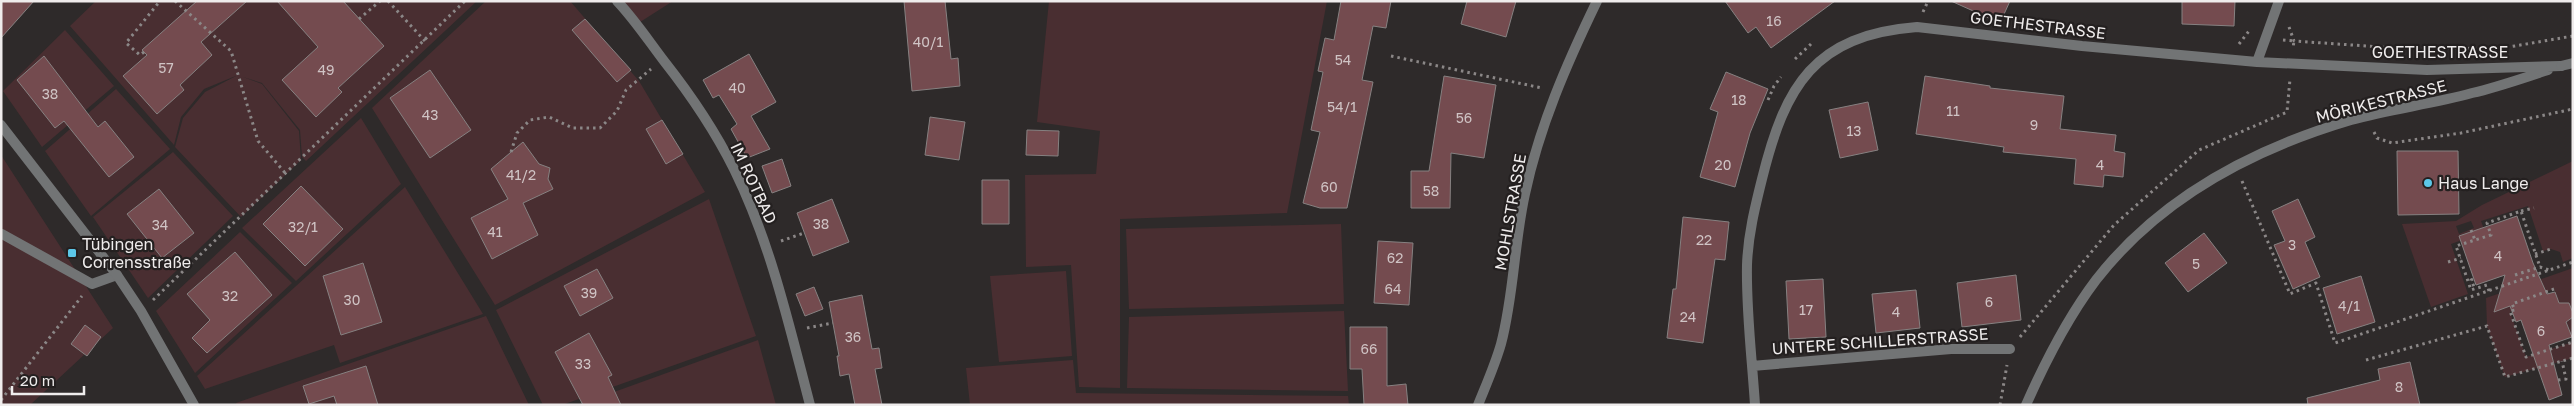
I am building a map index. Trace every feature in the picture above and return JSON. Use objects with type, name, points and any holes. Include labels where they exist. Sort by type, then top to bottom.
[{"type":"street","name":"IM ROTBAD","points":[[617,1],[637,21],[692,98],[734,169],[766,247],[791,331],[810,405]]},
{"type":"street","name":"MOHLSTRASSE","points":[[1478,405],[1500,345],[1524,194],[1533,158],[1557,92],[1596,1]]},
{"type":"street","points":[[2257,62],[2279,1]]},
{"type":"street","name":"GOETHESTRASSE","points":[[1755,405],[1747,264],[1751,224],[1765,167],[1790,98],[1808,72],[1833,50],[1862,35],[1889,29],[1916,27],[2082,46],[2257,62],[2427,70],[2561,66]]},
{"type":"street","points":[[2561,66],[2573,63]]},
{"type":"street","name":"MÖRIKESTRASSE","points":[[2026,405],[2070,320],[2096,281],[2139,233],[2196,189],[2236,165],[2311,134],[2352,120],[2473,93],[2561,66]]},
{"type":"street","points":[[1,125],[117,275],[141,311],[194,405]]},
{"type":"street","points":[[2,234],[92,284],[117,275]]},
{"type":"street","name":"UNTERE SCHILLERSTRASSE","points":[[1752,366],[1951,349],[2010,348]]},
{"type":"path","points":[[144,52],[140,55],[126,43],[160,1]]},
{"type":"path","points":[[176,1],[231,51],[258,141],[286,174]]},
{"type":"path","points":[[359,19],[380,1]]},
{"type":"path","points":[[388,1],[425,40]]},
{"type":"path","points":[[141,311],[466,1]]},
{"type":"path","points":[[1922,15],[1931,16]]},
{"type":"path","points":[[2286,21],[2294,41],[2410,49],[2503,48],[2573,36]]},
{"type":"path","points":[[2236,47],[2252,26]]},
{"type":"path","points":[[1790,65],[1801,51],[1815,42]]},
{"type":"path","points":[[1391,56],[1557,92]]},
{"type":"path","points":[[511,152],[517,133],[530,120],[549,117],[573,128],[600,128],[617,111],[626,90],[663,59]]},
{"type":"path","points":[[2000,405],[2010,348],[2114,225],[2199,150],[2287,112],[2291,63]]},
{"type":"path","points":[[1767,105],[1774,86],[1785,72]]},
{"type":"path","points":[[2377,138],[2392,143],[2451,134],[2573,109]]},
{"type":"path","points":[[2237,182],[2241,180],[2290,294],[2316,283],[2335,343],[2573,262]]},
{"type":"path","points":[[2489,291],[2487,285],[2471,290],[2456,246],[2491,235],[2487,223],[2534,208]]},
{"type":"path","points":[[2521,211],[2540,267]]},
{"type":"path","points":[[2471,230],[2475,240]]},
{"type":"path","points":[[766,247],[804,233]]},
{"type":"path","points":[[2536,254],[2551,248]]},
{"type":"path","points":[[2448,262],[2460,258]]},
{"type":"path","points":[[2515,275],[2540,267],[2549,270]]},
{"type":"path","points":[[2473,279],[2471,280],[2475,289]]},
{"type":"path","points":[[1,400],[92,284]]},
{"type":"path","points":[[2554,289],[2512,304],[2514,310],[2510,312],[2526,357],[2573,342]]},
{"type":"path","points":[[791,331],[833,323]]},
{"type":"path","points":[[2366,360],[2487,326],[2505,377],[2573,358]]},
{"type":"path","points":[[2558,380],[2566,379],[2562,361]]},
{"type":"shaded area","points":[[96,1],[477,1],[306,161],[302,157],[300,130],[262,83],[243,77],[262,84],[299,131],[301,160],[241,217],[175,147],[183,118],[205,92],[238,75],[204,89],[181,117],[174,145],[70,26]]},
{"type":"shaded area","points":[[486,1],[570,1],[639,81],[705,192],[495,305],[372,108]]},
{"type":"shaded area","points":[[614,1],[673,1],[637,24]]},
{"type":"shaded area","points":[[1049,1],[1327,1],[1287,213],[1120,219],[1120,388],[1079,387],[1071,265],[1026,267],[1025,175],[1096,174],[1100,131],[1037,122]]},
{"type":"shaded area","points":[[65,30],[114,86],[42,147],[3,91]]},
{"type":"shaded area","points":[[116,89],[170,149],[91,216],[45,151]]},
{"type":"shaded area","points":[[361,118],[401,184],[296,281],[242,228]]},
{"type":"shaded area","points":[[173,152],[233,216],[148,298],[93,217]]},
{"type":"shaded area","points":[[1,155],[113,328],[30,405],[1,405]]},
{"type":"shaded area","points":[[2573,161],[2573,258],[2563,262],[2560,252],[2551,249],[2543,251],[2528,206],[2481,221],[2485,232],[2451,244],[2468,294],[2431,307],[2402,224],[2456,221],[2482,205]],"holes":[[[2471,221],[2474,228],[2459,234],[2456,226]]]},
{"type":"shaded area","points":[[405,187],[483,314],[340,363],[334,345],[205,389],[197,376]]},
{"type":"shaded area","points":[[709,199],[756,336],[562,405],[543,405],[496,310]]},
{"type":"shaded area","points":[[1341,224],[1344,304],[1129,309],[1126,229]]},
{"type":"shaded area","points":[[240,232],[292,283],[195,373],[156,311]]},
{"type":"shaded area","points":[[2573,268],[2573,312],[2566,303],[2559,303],[2554,289],[2513,304],[2515,310],[2510,312],[2526,357],[2573,342],[2573,358],[2505,377],[2487,326],[2486,298]]},
{"type":"shaded area","points":[[1066,271],[1072,356],[999,362],[990,276]]},
{"type":"shaded area","points":[[1344,311],[1348,391],[1127,388],[1129,317]]},
{"type":"shaded area","points":[[2573,312],[2573,340],[2566,322],[2572,318]]},
{"type":"shaded area","points":[[486,316],[529,405],[237,405],[236,403]]},
{"type":"shaded area","points":[[758,340],[776,405],[578,405]]},
{"type":"shaded area","points":[[1073,360],[1076,393],[1348,396],[1349,405],[970,405],[966,368]]},
{"type":"building","points":[[1,1],[34,1],[1,38]]},
{"type":"building","points":[[197,1],[247,1],[201,42],[212,55],[180,85],[184,90],[157,114],[123,76],[147,55],[142,50]]},
{"type":"building","points":[[277,1],[343,1],[384,46],[338,88],[342,92],[316,117],[282,80],[318,47]]},
{"type":"building","points":[[904,1],[945,1],[951,59],[958,58],[960,86],[912,91]]},
{"type":"building","points":[[1341,1],[1391,1],[1386,28],[1373,26],[1362,80],[1373,82],[1347,208],[1320,208],[1303,203],[1320,132],[1311,130],[1323,72],[1318,71],[1325,38],[1334,40]]},
{"type":"building","points":[[1467,1],[1516,1],[1506,37],[1461,24]]},
{"type":"building","points":[[1725,1],[1835,1],[1771,48],[1756,27],[1748,33]]},
{"type":"building","points":[[1951,1],[2010,1],[2000,23]]},
{"type":"building","points":[[2182,1],[2235,1],[2234,26],[2182,24]]},
{"type":"building","points":[[585,19],[631,70],[617,82],[572,30]]},
{"type":"building","points":[[749,54],[776,102],[751,116],[770,149],[747,158],[731,129],[737,124],[719,95],[713,98],[703,80]]},
{"type":"building","points":[[44,56],[98,127],[105,121],[134,157],[109,177],[64,121],[55,128],[17,80]]},
{"type":"building","points":[[430,70],[471,130],[430,158],[390,98]]},
{"type":"building","points":[[1726,72],[1768,89],[1750,133],[1735,187],[1700,177],[1718,112],[1710,109]]},
{"type":"building","points":[[1444,76],[1496,85],[1484,158],[1451,153],[1450,208],[1411,208],[1411,171],[1429,171]]},
{"type":"building","points":[[1925,76],[1990,86],[1990,88],[2064,96],[2060,129],[2116,135],[2114,151],[2125,153],[2123,177],[2104,175],[2103,187],[2074,184],[2076,159],[2003,152],[2004,147],[1916,134]]},
{"type":"building","points":[[1868,102],[1878,150],[1840,158],[1829,110]]},
{"type":"building","points":[[930,117],[965,122],[959,160],[925,155]]},
{"type":"building","points":[[662,120],[683,154],[666,164],[646,129]]},
{"type":"building","points":[[1027,130],[1059,131],[1058,156],[1026,155]]},
{"type":"building","points":[[523,142],[539,164],[550,168],[548,179],[553,189],[523,203],[538,235],[492,259],[471,218],[508,199],[491,169]]},
{"type":"building","name":"Haus Lange","points":[[2397,151],[2458,151],[2459,214],[2398,215]]},
{"type":"building","points":[[782,159],[791,186],[772,193],[762,166]]},
{"type":"building","points":[[982,180],[1009,180],[1009,224],[982,224]]},
{"type":"building","points":[[301,186],[343,229],[305,266],[263,224]]},
{"type":"building","points":[[159,189],[194,233],[162,258],[127,214]]},
{"type":"building","points":[[832,199],[849,242],[813,256],[797,213]]},
{"type":"building","points":[[2298,199],[2315,237],[2305,242],[2320,277],[2293,289],[2274,245],[2285,241],[2272,211]]},
{"type":"building","points":[[2517,216],[2533,263],[2547,294],[2555,292],[2559,303],[2569,303],[2573,313],[2573,317],[2566,322],[2572,337],[2549,345],[2562,395],[2549,400],[2521,320],[2516,322],[2510,306],[2494,312],[2505,275],[2476,285],[2459,236]]},
{"type":"building","points":[[1683,217],[1729,222],[1725,260],[1715,259],[1703,343],[1667,338],[1673,289],[1676,289]]},
{"type":"building","points":[[2204,233],[2227,263],[2188,292],[2165,263]]},
{"type":"building","points":[[1378,241],[1413,243],[1409,305],[1374,303]]},
{"type":"building","points":[[235,252],[272,295],[207,353],[192,338],[210,320],[187,294]]},
{"type":"building","points":[[363,263],[382,322],[341,335],[323,276]]},
{"type":"building","points":[[597,269],[613,298],[580,316],[564,286]]},
{"type":"building","points":[[2016,275],[2021,320],[1962,327],[1957,283]]},
{"type":"building","points":[[2361,276],[2375,322],[2337,334],[2323,288]]},
{"type":"building","points":[[1823,279],[1826,337],[1789,339],[1786,281]]},
{"type":"building","points":[[814,287],[823,309],[805,316],[796,294]]},
{"type":"building","points":[[1916,290],[1920,328],[1876,333],[1872,294]]},
{"type":"building","points":[[862,295],[872,349],[879,348],[882,368],[875,369],[882,405],[855,405],[849,374],[840,376],[837,356],[839,356],[829,302]]},
{"type":"building","points":[[85,325],[101,337],[87,356],[71,344]]},
{"type":"building","points":[[1350,327],[1387,327],[1387,386],[1406,384],[1408,405],[1364,405],[1362,369],[1350,369]]},
{"type":"building","points":[[589,333],[612,375],[608,377],[621,405],[583,405],[555,352]]},
{"type":"building","points":[[2410,362],[2420,405],[2308,405],[2307,398],[2380,380],[2378,369]]},
{"type":"building","points":[[366,366],[378,405],[337,405],[334,396],[309,404],[303,386]]},
{"type":"place","name":"Haus Lange","points":[[2428,183]]},
{"type":"place","name":"Tübingen Corrensstraße","points":[[72,253]]}]
